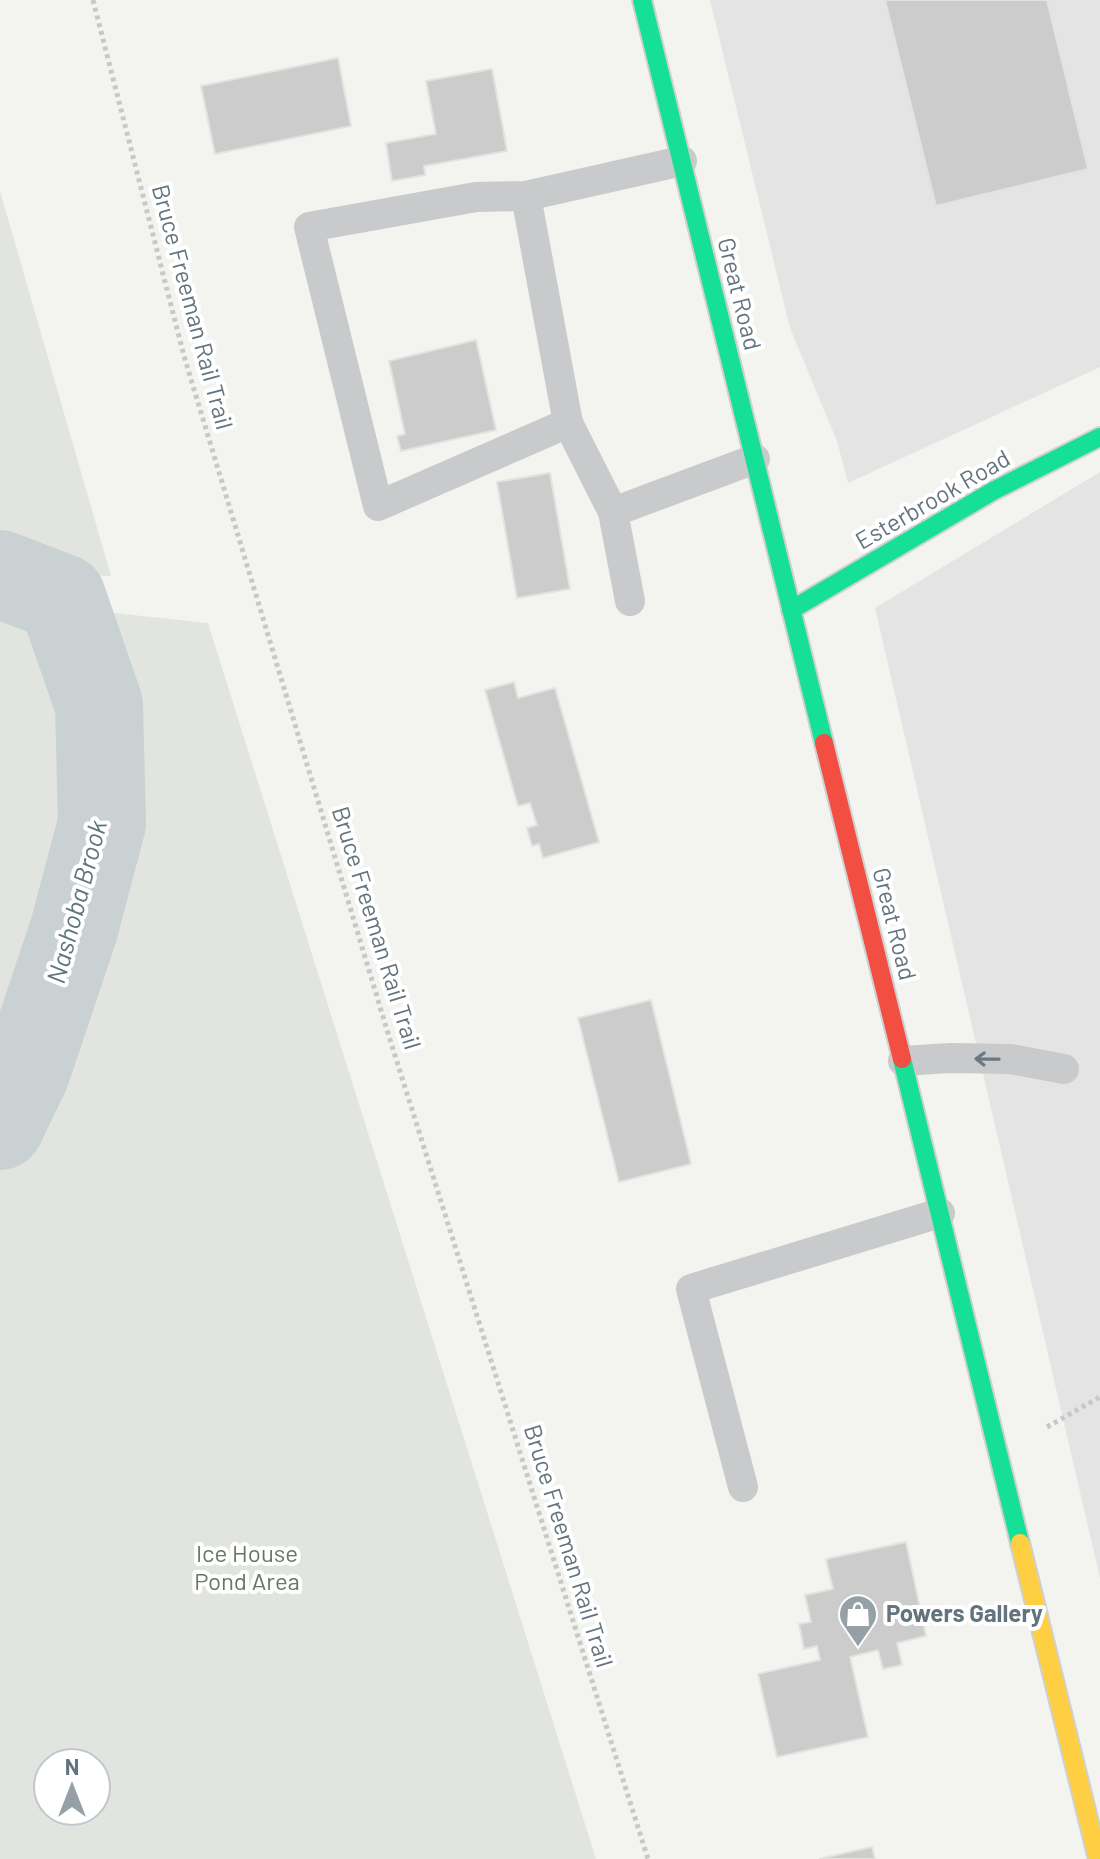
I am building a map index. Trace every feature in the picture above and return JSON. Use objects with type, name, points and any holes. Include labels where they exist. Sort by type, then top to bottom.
[{"type":"main road","name":"Great Road","points":[[642,0],[1098,1859]]},
{"type":"main road","name":"Esterbrook Road","points":[[791,610],[993,491],[1100,437]]},
{"type":"lane","points":[[568,423],[378,506],[309,227],[476,197],[526,196],[682,161]]},
{"type":"lane","points":[[526,196],[568,423],[613,512],[630,601]]},
{"type":"lane","points":[[613,512],[755,459]]},
{"type":"lane","points":[[903,1061],[1010,1059],[1064,1069]]},
{"type":"lane","points":[[743,1487],[691,1289],[940,1213]]},
{"type":"path","name":"Bruce Freeman Rail Trail","points":[[93,0],[184,356],[392,1045],[648,1859]]},
{"type":"path","points":[[1047,1427],[1100,1397]]},
{"type":"shaded area","points":[[710,0],[1100,0],[1100,367],[848,483],[837,441],[790,328]]},
{"type":"shaded area","points":[[1100,472],[1100,1578],[875,608]]},
{"type":"green space","points":[[0,191],[111,576],[0,571]]},
{"type":"green space","name":"Ice House Pond Area","points":[[0,601],[208,623],[596,1859],[0,1859]]},
{"type":"building","points":[[885,0],[1047,0],[1088,169],[936,206]]},
{"type":"building","points":[[338,58],[351,126],[215,154],[201,86]]},
{"type":"building","points":[[492,69],[507,151],[424,166],[425,175],[392,181],[386,143],[436,134],[426,81]]},
{"type":"building","points":[[476,340],[496,430],[401,451],[397,436],[405,434],[389,361]]},
{"type":"building","points":[[550,473],[570,589],[517,598],[497,482]]},
{"type":"building","points":[[514,682],[518,698],[555,688],[599,842],[543,858],[539,844],[532,846],[527,828],[537,825],[530,803],[518,806],[485,690]]},
{"type":"building","points":[[651,1000],[691,1164],[619,1182],[578,1018]]},
{"type":"building","name":"Powers Gallery","points":[[906,1542],[926,1636],[897,1643],[902,1665],[883,1669],[878,1650],[850,1657],[868,1737],[777,1757],[758,1674],[820,1660],[817,1646],[804,1649],[799,1624],[811,1622],[805,1595],[833,1589],[826,1559]]},
{"type":"building","points":[[872,1847],[875,1859],[819,1859]]},
{"type":"waterway","name":"Nashoba Brook","points":[[0,574],[62,598],[99,705],[102,823],[74,929],[26,1072],[0,1126]]},
{"type":"traffic: fast","points":[[642,0],[824,743]]},
{"type":"traffic: fast","points":[[791,610],[993,491],[1100,437]]},
{"type":"traffic: fast","points":[[902,1059],[1020,1543]]},
{"type":"traffic: slow","points":[[1020,1543],[1098,1859]]},
{"type":"traffic: jam","points":[[824,743],[902,1059]]},
{"type":"place","name":"Powers Gallery","points":[[858,1648]]}]
